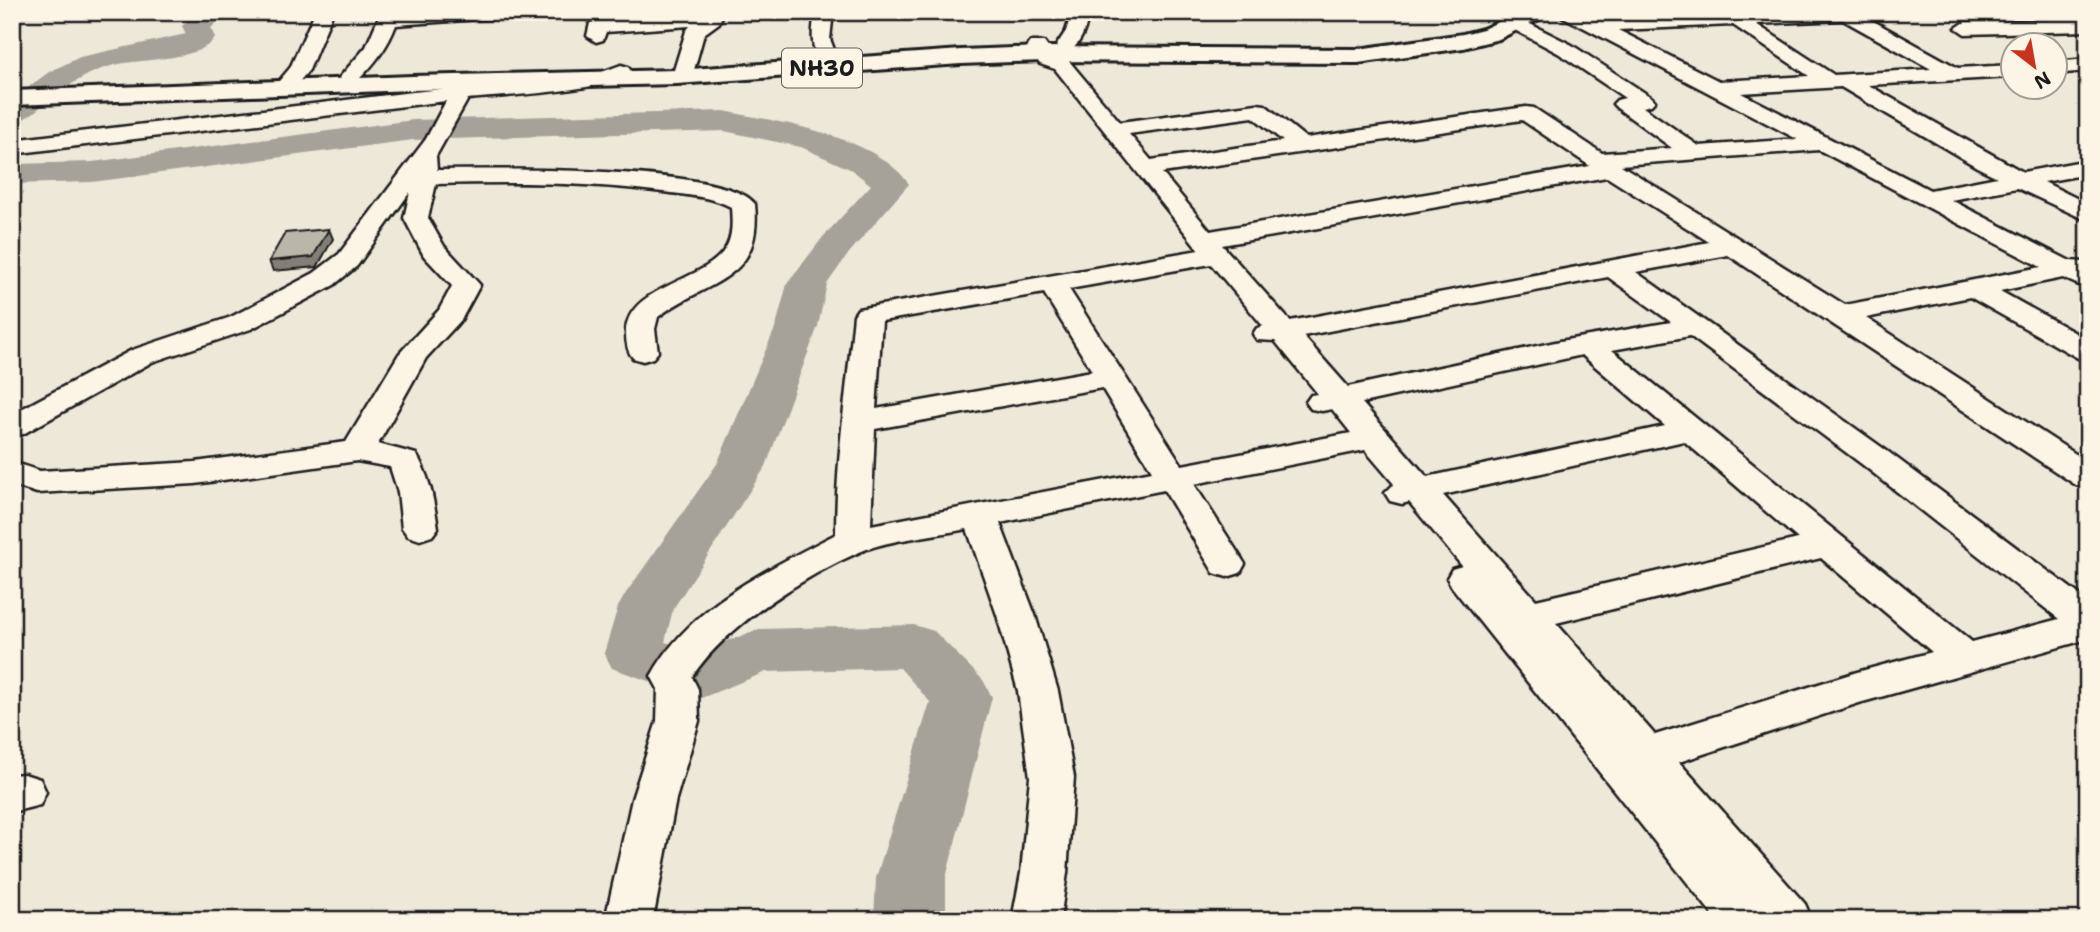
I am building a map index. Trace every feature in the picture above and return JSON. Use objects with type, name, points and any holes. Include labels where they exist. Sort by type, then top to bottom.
[{"type":"highway","name":"NH30","points":[[12,98],[108,90],[612,75],[828,60],[1048,51],[1369,55],[1464,41],[1514,18],[1538,12]]},
{"type":"highway","name":"NH30","points":[[296,83],[349,78],[707,76],[1048,51]]},
{"type":"highway","name":"NH30","points":[[12,89],[108,90]]},
{"type":"street","points":[[296,83],[324,12]]},
{"type":"street","points":[[296,83],[320,65],[341,12]]},
{"type":"street","points":[[349,78],[373,50],[389,16],[506,12]]},
{"type":"street","points":[[824,12],[820,39],[828,60]]},
{"type":"street","points":[[1081,12],[1075,31],[1048,51],[1043,67],[1208,251],[1634,760],[1788,920]]},
{"type":"street","points":[[1563,12],[1924,198],[2082,275]]},
{"type":"street","points":[[1591,25],[1845,13],[1954,74]]},
{"type":"street","points":[[596,36],[597,27],[714,16]]},
{"type":"street","points":[[684,70],[695,31],[714,16]]},
{"type":"street","points":[[1514,18],[1637,94],[1644,101],[1625,104],[1694,153]]},
{"type":"street","points":[[1737,19],[1836,80],[2088,214]]},
{"type":"street","points":[[1965,28],[2088,25]]},
{"type":"street","points":[[1048,51],[1115,129],[1208,251]]},
{"type":"street","points":[[2068,67],[2088,65]]},
{"type":"street","points":[[1712,88],[1998,72]]},
{"type":"street","points":[[12,147],[456,103],[612,75]]},
{"type":"street","points":[[12,427],[142,356],[241,323],[324,279],[348,260],[429,157],[456,103]]},
{"type":"street","points":[[1115,129],[1257,110],[1301,145]]},
{"type":"street","points":[[1146,168],[1526,113],[1868,332],[2088,477]]},
{"type":"street","points":[[854,540],[853,498],[867,315],[1052,283],[1604,164],[1694,153],[1819,144]]},
{"type":"street","points":[[429,157],[544,175],[629,179],[725,193],[743,204],[747,228],[738,254],[714,274],[681,289],[645,313],[640,331],[643,352]]},
{"type":"street","points":[[357,451],[414,354],[451,314],[466,285],[433,250],[416,218],[429,157]]},
{"type":"street","points":[[1924,198],[2088,167]]},
{"type":"street","points":[[1276,333],[1732,246]]},
{"type":"street","points":[[1614,268],[1875,458],[2088,623]]},
{"type":"street","points":[[1840,315],[1974,288],[2082,275]]},
{"type":"street","points":[[1868,332],[2001,303],[2082,275]]},
{"type":"street","points":[[1052,283],[1227,564]]},
{"type":"street","points":[[1974,288],[2088,352]]},
{"type":"street","points":[[1331,400],[1588,345],[1695,326]]},
{"type":"street","points":[[1588,345],[1965,658]]},
{"type":"street","points":[[858,422],[1110,377]]},
{"type":"street","points":[[1408,492],[1691,430]]},
{"type":"street","points":[[629,920],[654,799],[678,722],[679,664],[723,618],[767,586],[854,540],[1364,439]]},
{"type":"street","points":[[12,473],[37,482],[133,477],[195,473],[357,451],[404,461],[415,492],[420,528]]},
{"type":"street","points":[[980,515],[1016,615],[1038,691],[1052,777],[1044,873],[1036,920]]},
{"type":"street","points":[[1515,620],[1828,544]]},
{"type":"street","points":[[1634,760],[1857,688],[2088,623]]},
{"type":"street","points":[[1634,760],[1747,920]]},
{"type":"building","points":[[329,229],[313,257],[269,261],[285,233]]},
{"type":"waterway","points":[[12,114],[80,67],[104,58],[173,47],[201,38],[196,26],[214,12]]},
{"type":"waterway","points":[[12,174],[92,172],[413,130],[724,121],[811,139],[864,163],[891,184],[836,245],[807,284],[797,326],[741,466],[646,607],[633,653],[699,676],[760,651],[914,646],[962,697],[911,878],[910,920]]}]
